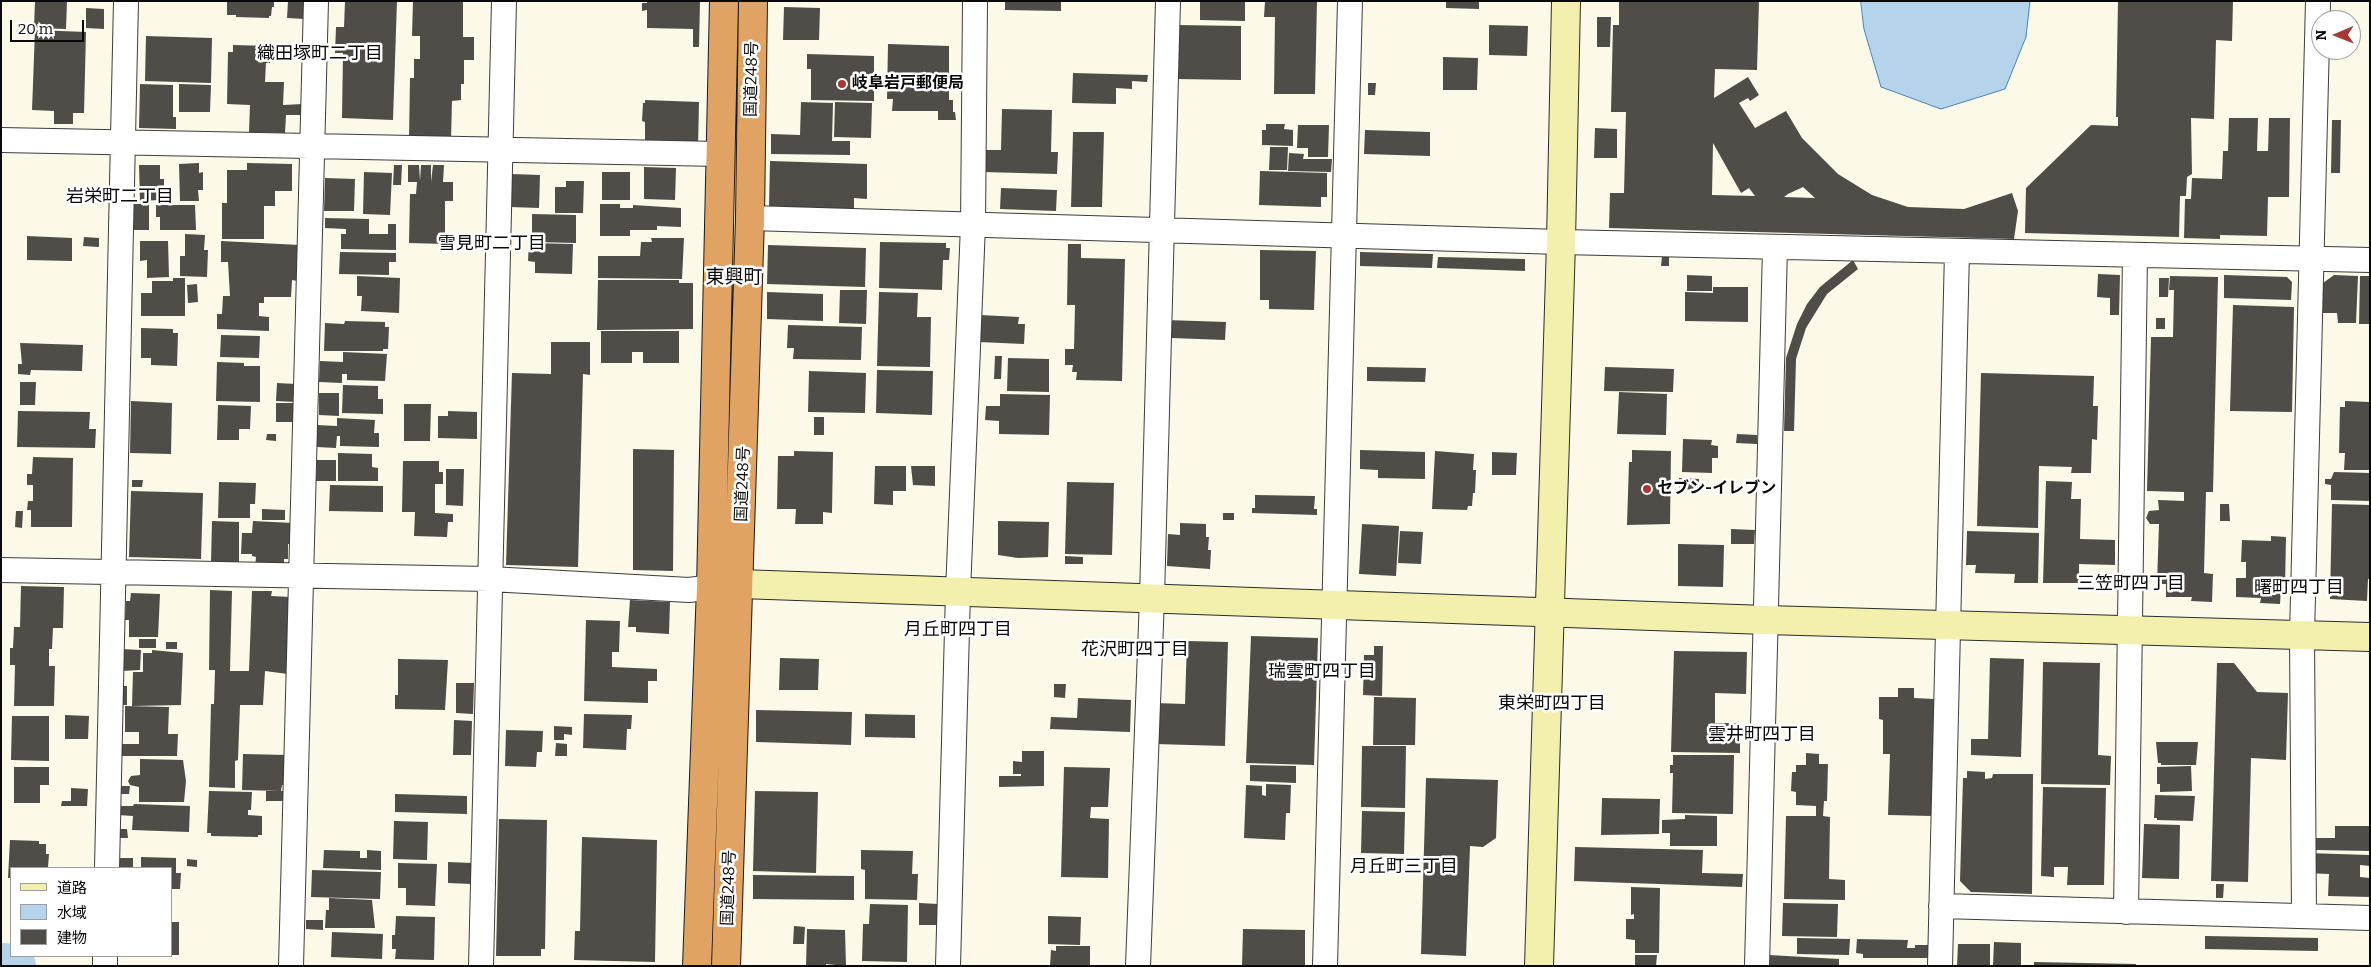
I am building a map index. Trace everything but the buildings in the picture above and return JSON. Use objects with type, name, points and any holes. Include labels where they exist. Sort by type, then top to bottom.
[{"type":"highway","name":"国道248号","points":[[697,966],[711,587],[724,1]]},
{"type":"highway","name":"国道248号","points":[[726,966],[740,584],[750,218],[753,1]]},
{"type":"street","points":[[107,867],[126,1]]},
{"type":"street","points":[[291,966],[316,1]]},
{"type":"street","points":[[481,966],[504,1]]},
{"type":"street","points":[[948,966],[958,592],[972,225],[975,1]]},
{"type":"street","points":[[1138,966],[1152,598],[1168,1]]},
{"type":"street","points":[[1324,966],[1350,1]]},
{"type":"street","points":[[1539,966],[1561,242],[1566,1]]},
{"type":"street","points":[[2304,916],[2302,635],[2318,1]]},
{"type":"street","points":[[1,140],[721,154]]},
{"type":"street","points":[[750,218],[1561,242],[2370,260]]},
{"type":"street","points":[[1757,966],[1775,247]]},
{"type":"street","points":[[1940,966],[1957,251]]},
{"type":"street","points":[[2126,912],[2135,255]]},
{"type":"street","points":[[1,570],[490,579],[689,590],[740,584],[1766,620],[2370,637]]},
{"type":"street","points":[[1942,906],[2370,918]]},
{"type":"water","points":[[1861,1],[2030,1],[2026,37],[2005,89],[1941,109],[1881,87],[1864,29]]},
{"type":"waterway","points":[[1,965],[14,966]]},
{"type":"place","name":"岐阜岩戸郵便局","points":[[842,84]]},
{"type":"place","name":"セブン-イレブン","points":[[1647,489]]},
{"type":"district","name":"織田塚町二丁目","points":[[320,54]]},
{"type":"district","name":"岩栄町二丁目","points":[[120,197]]},
{"type":"district","name":"雪見町二丁目","points":[[492,244]]},
{"type":"district","name":"東興町","points":[[734,278]]},
{"type":"district","name":"三笠町四丁目","points":[[2131,584]]},
{"type":"district","name":"曙町四丁目","points":[[2299,588]]},
{"type":"district","name":"月丘町四丁目","points":[[958,630]]},
{"type":"district","name":"花沢町四丁目","points":[[1135,650]]},
{"type":"district","name":"瑞雲町四丁目","points":[[1322,672]]},
{"type":"district","name":"東栄町四丁目","points":[[1552,704]]},
{"type":"district","name":"雲井町四丁目","points":[[1762,735]]},
{"type":"district","name":"月丘町三丁目","points":[[1404,867]]}]
